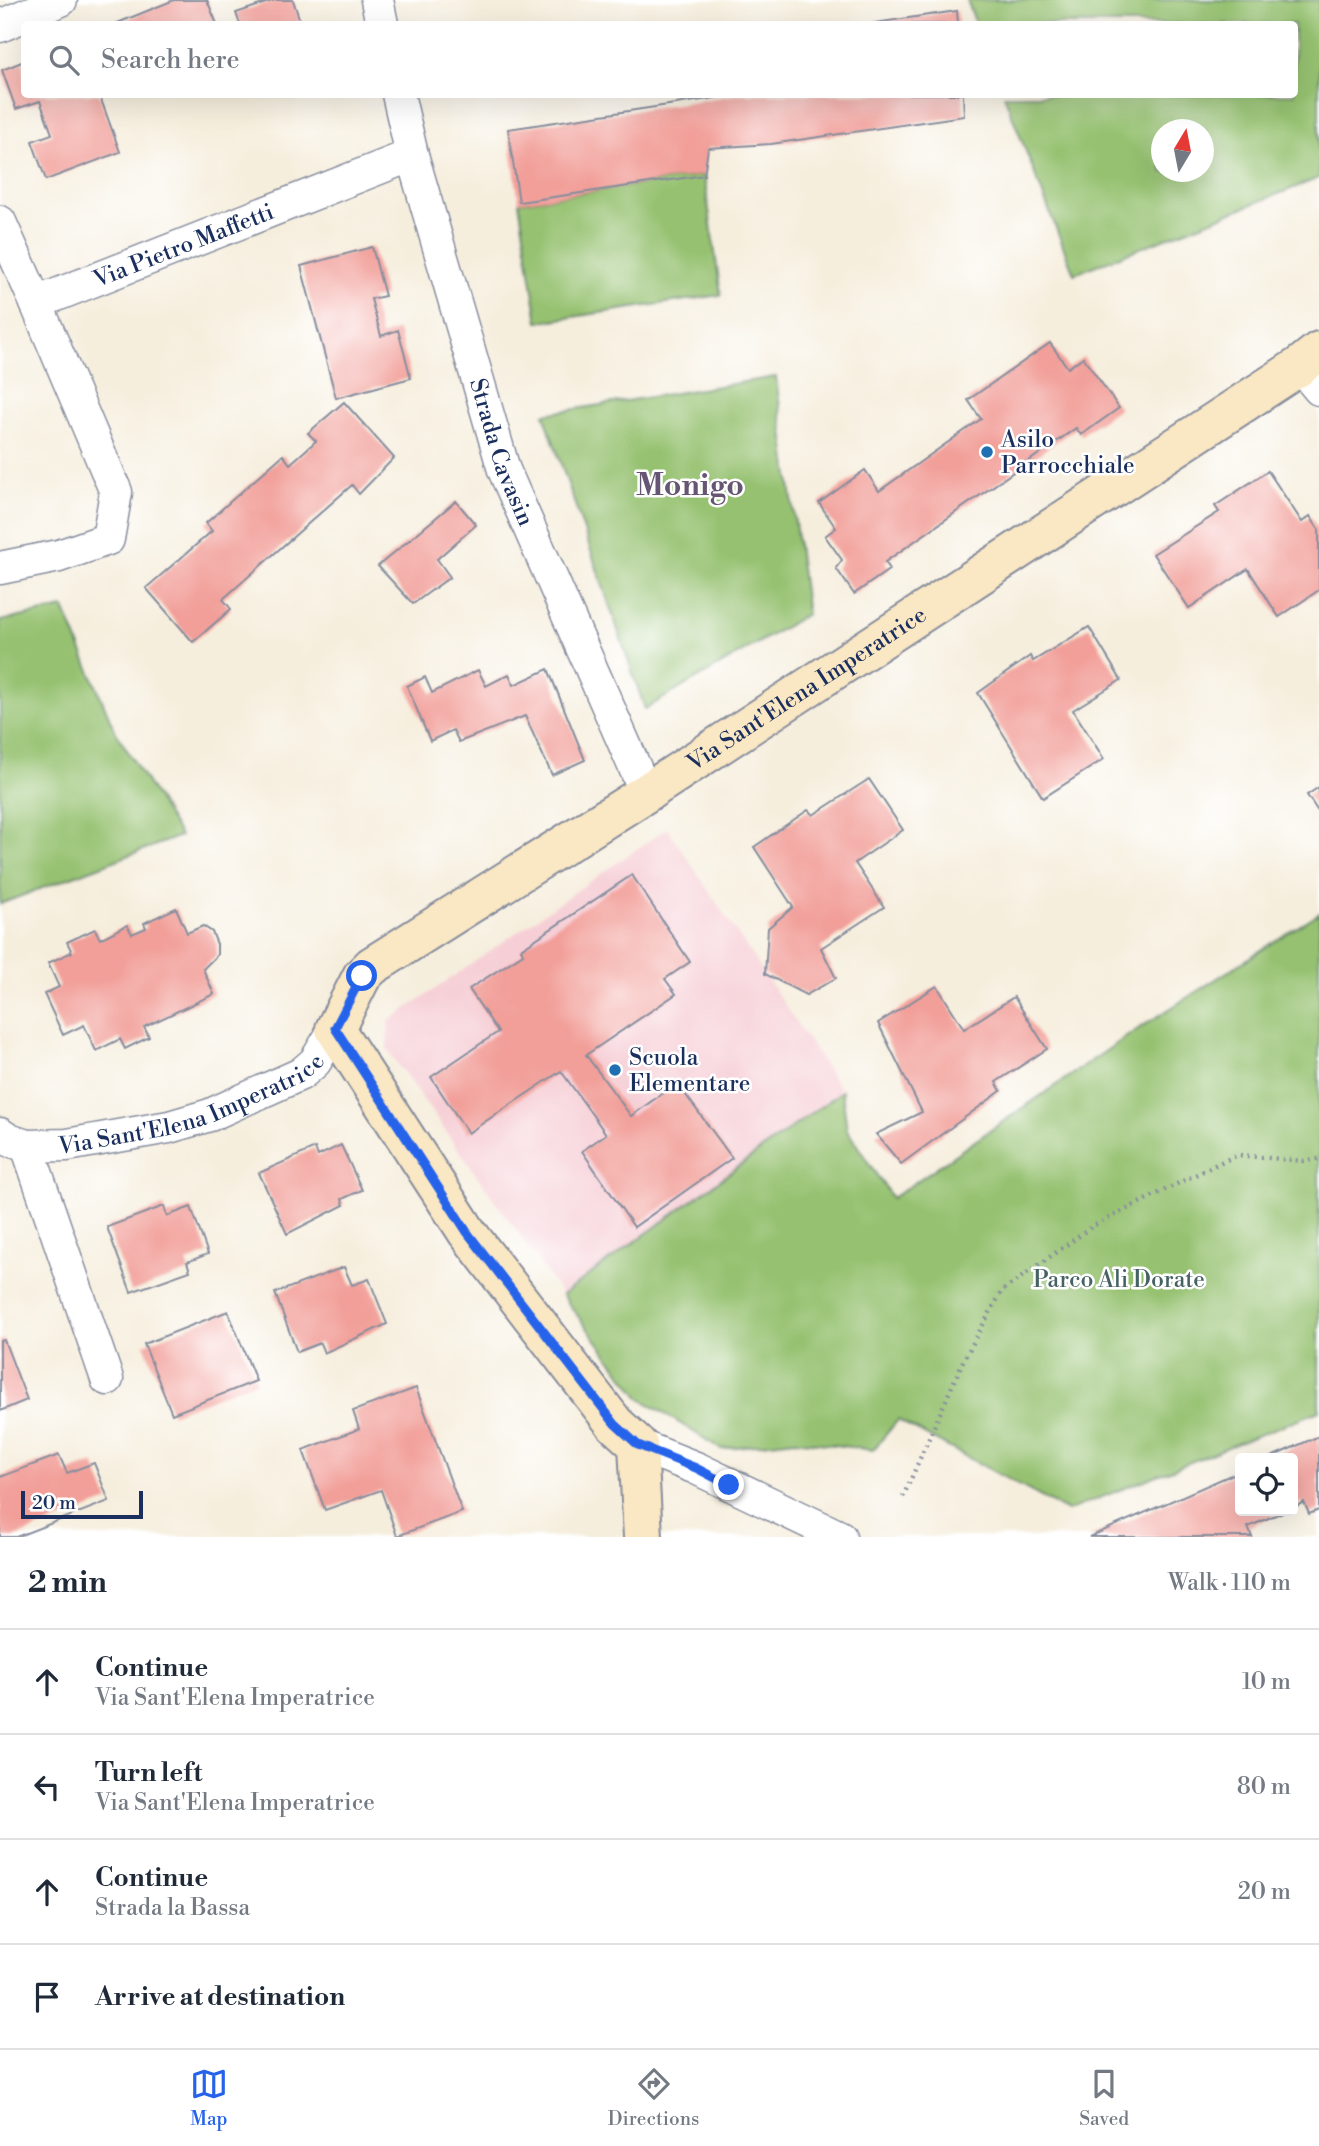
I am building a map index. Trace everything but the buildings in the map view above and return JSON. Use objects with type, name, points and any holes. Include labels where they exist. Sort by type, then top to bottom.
[{"type":"street","points":[[0,26],[61,0]]},
{"type":"street","points":[[377,0],[381,21]]},
{"type":"street","name":"Strada Cavasin","points":[[399,98],[412,155],[504,470],[646,793]]},
{"type":"street","name":"Via Pietro Maffetti","points":[[36,303],[412,155]]},
{"type":"street","points":[[0,222],[116,492],[108,539],[59,556],[0,568]]},
{"type":"street","name":"Via Sant'Elena Imperatrice","points":[[107,1379],[13,1140],[67,1145],[169,1127],[211,1115],[301,1074],[315,1062],[362,976],[372,966],[1312,368]]},
{"type":"street","name":"Via Sant'Elena Imperatrice","points":[[335,1028],[467,1232],[615,1424],[638,1445]]},
{"type":"street","points":[[643,1537],[638,1445],[696,1468],[840,1537]]},
{"type":"path","points":[[903,1497],[964,1359],[1002,1291],[1093,1226],[1238,1155],[1303,1161],[1319,1159]]},
{"type":"shaded area","name":"Scuola Elementare","points":[[667,828],[842,1091],[562,1295],[387,1049],[389,1021]]},
{"type":"green space","points":[[967,0],[1319,0],[1319,178],[1074,274],[1005,98],[1298,98],[1298,21],[975,21]]},
{"type":"green space","points":[[704,175],[721,295],[538,322],[519,202]]},
{"type":"green space","points":[[776,377],[807,614],[645,709],[544,414]]},
{"type":"green space","points":[[64,608],[114,729],[180,836],[0,904],[0,621]]},
{"type":"green space","name":"Parco Ali Dorate","points":[[1319,913],[1319,1411],[1067,1511],[898,1420],[873,1450],[795,1440],[721,1449],[641,1399],[562,1295],[842,1091],[847,1130],[892,1198],[1132,1033]]},
{"type":"place","name":"Asilo Parrocchiale","points":[[987,452]]},
{"type":"place","name":"Scuola Elementare","points":[[615,1070]]},
{"type":"district","name":"Monigo","points":[[690,485]]},
{"type":"route","points":[[362,976],[335,1028],[467,1232],[615,1424],[638,1445],[696,1468],[729,1485]]}]
